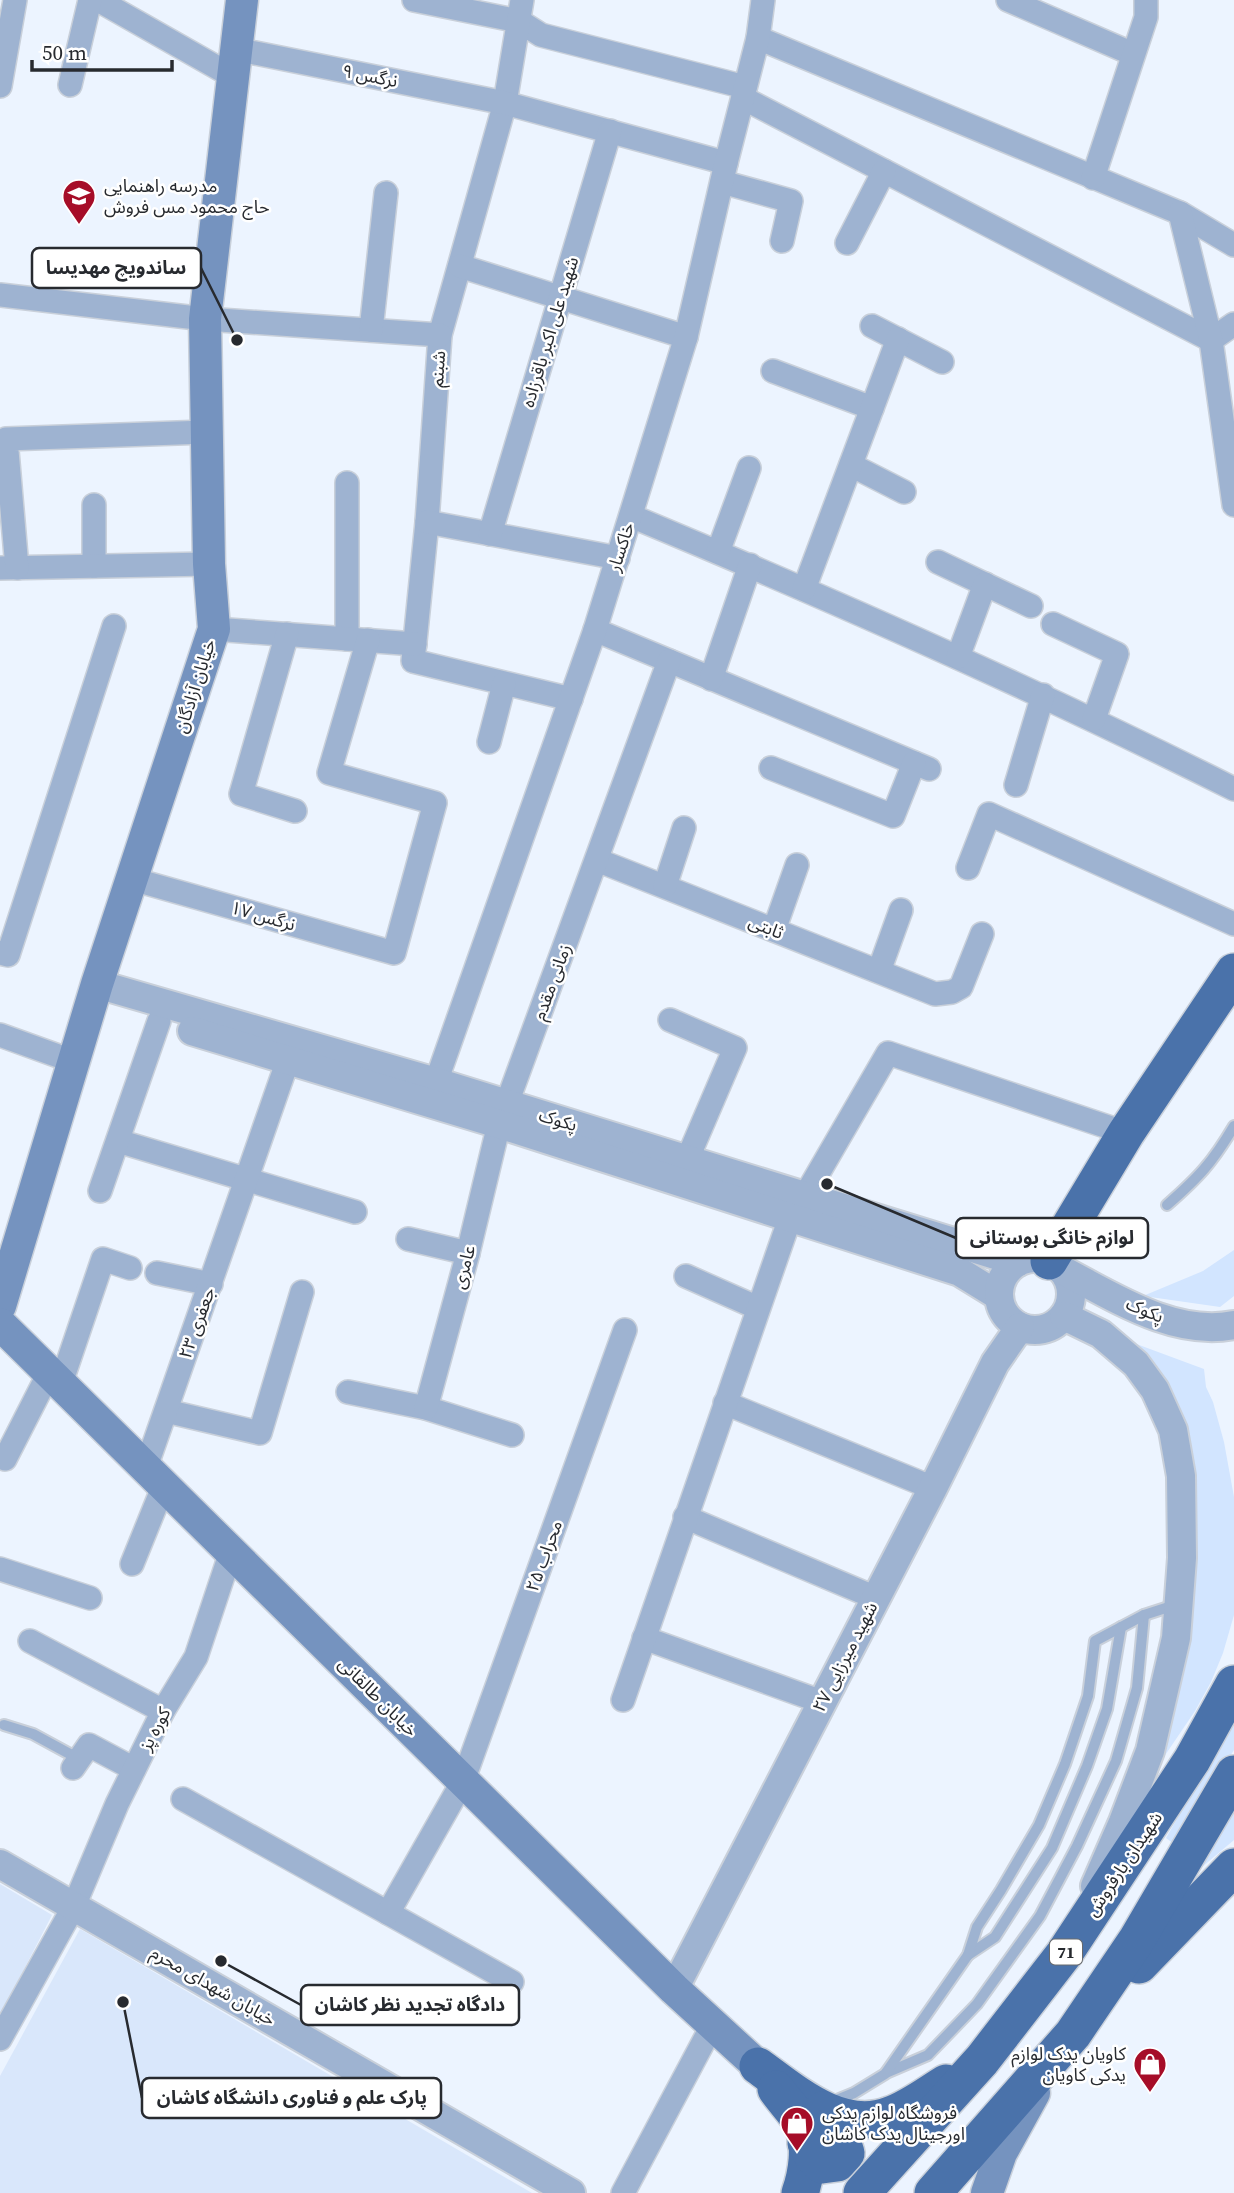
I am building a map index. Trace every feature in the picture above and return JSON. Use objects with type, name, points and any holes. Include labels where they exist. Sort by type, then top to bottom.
[{"type":"highway","points":[[1043,1264],[1126,1133],[1234,972]]},
{"type":"highway","name":"شهیدان بارفروش","points":[[862,2193],[982,2060],[1064,1954],[1192,1760],[1234,1684]]},
{"type":"highway","points":[[1073,2034],[1136,1941],[1234,1774]]},
{"type":"highway","points":[[933,2193],[1073,2034],[1234,1867]]},
{"type":"highway","points":[[818,2107],[859,2119],[887,2117],[982,2060]]},
{"type":"highway","points":[[758,2066],[818,2107],[839,2131],[846,2153],[837,2164],[822,2165],[813,2157],[806,2143]]},
{"type":"highway","points":[[758,2066],[802,2125],[806,2143],[807,2174],[800,2193]]},
{"type":"main road","name":"خیابان آزادگان","points":[[0,1306],[95,992],[214,629],[209,564],[205,318],[242,0]]},
{"type":"main road","name":"خیابان طالقانی","points":[[0,1324],[674,1989],[758,2066]]},
{"type":"main road","points":[[987,2193],[1001,2153],[1028,2101],[1073,2034]]},
{"type":"street","points":[[0,86],[15,0]]},
{"type":"street","points":[[70,85],[90,0]]},
{"type":"street","name":"نرگس ۹","points":[[97,0],[234,62],[505,103],[610,131],[724,172],[792,201],[782,241]]},
{"type":"street","points":[[419,0],[521,11],[541,35],[744,93],[884,171],[1211,340]]},
{"type":"street","name":"خاکسار","points":[[436,1082],[595,630],[686,337],[758,38],[763,0]]},
{"type":"street","points":[[1008,0],[1133,54]]},
{"type":"street","points":[[1093,178],[1146,17],[1146,0]]},
{"type":"street","name":"شبنم","points":[[415,644],[427,522],[440,335],[505,103],[521,11]]},
{"type":"street","points":[[758,38],[1180,214],[1234,245]]},
{"type":"street","name":"شهید علی اکبر باقرزاده","points":[[490,534],[610,131]]},
{"type":"street","points":[[847,243],[884,171]]},
{"type":"street","points":[[371,330],[386,193]]},
{"type":"street","points":[[1180,214],[1211,340],[1234,505]]},
{"type":"street","points":[[460,266],[686,337]]},
{"type":"street","points":[[0,295],[205,318],[440,335]]},
{"type":"street","points":[[1211,340],[1234,324]]},
{"type":"street","points":[[872,326],[942,362]]},
{"type":"street","points":[[804,590],[898,339]]},
{"type":"street","points":[[773,372],[872,408]]},
{"type":"street","points":[[206,432],[6,439],[5,479],[9,568],[209,564]]},
{"type":"street","points":[[851,465],[904,492]]},
{"type":"street","points":[[718,552],[749,468]]},
{"type":"street","points":[[347,482],[358,640]]},
{"type":"street","points":[[94,505],[94,566]]},
{"type":"street","points":[[631,516],[750,565],[1044,695],[1234,789]]},
{"type":"street","points":[[427,522],[618,558]]},
{"type":"street","points":[[938,562],[1031,606]]},
{"type":"street","points":[[711,679],[750,565]]},
{"type":"street","points":[[958,657],[985,584]]},
{"type":"street","points":[[1053,624],[1117,654],[1094,719]]},
{"type":"street","points":[[0,953],[8,956],[114,626]]},
{"type":"street","points":[[214,629],[415,644],[413,661],[571,699]]},
{"type":"street","points":[[595,630],[921,766],[893,816],[771,768]]},
{"type":"street","points":[[287,634],[241,794],[295,811]]},
{"type":"street","name":"نرگس ۱۷","points":[[132,879],[394,953],[435,803],[329,773],[358,640]]},
{"type":"street","name":"زمانی مقدم","points":[[503,1114],[670,662]]},
{"type":"street","points":[[489,743],[504,684]]},
{"type":"street","points":[[1016,785],[1044,695]]},
{"type":"street","points":[[968,868],[989,814],[1234,923]]},
{"type":"street","points":[[665,887],[684,828]]},
{"type":"street","name":"ثابتی","points":[[597,860],[935,994],[952,992],[961,987],[982,934]]},
{"type":"street","points":[[774,930],[797,865]]},
{"type":"street","points":[[879,971],[901,911]]},
{"type":"street","name":"پکوک","points":[[95,992],[436,1082],[503,1114]]},
{"type":"street","name":"پکوک","points":[[95,992],[159,1021],[288,1060],[503,1114],[798,1207],[1043,1264],[1174,1322],[1220,1328],[1234,1325]]},
{"type":"street","points":[[670,1020],[735,1048],[688,1160]]},
{"type":"street","points":[[100,1192],[159,1021]]},
{"type":"street","points":[[0,1035],[75,1062]]},
{"type":"street","points":[[623,1700],[758,1308],[798,1207],[888,1053],[1126,1133]]},
{"type":"street","name":"جعفری ۲۳","points":[[132,1564],[155,1476],[166,1411],[288,1060]]},
{"type":"street","name":"عامری","points":[[426,1408],[503,1114]]},
{"type":"street","name":"پکوک","points":[[572,1136],[688,1160],[960,1272],[999,1296]]},
{"type":"street","points":[[118,1141],[355,1212]]},
{"type":"street","points":[[408,1238],[468,1254]]},
{"type":"street","points":[[5,1459],[56,1377],[103,1259],[130,1268]]},
{"type":"street","points":[[1043,1264],[1070,1285],[1070,1301],[1064,1316],[1051,1326],[1036,1331],[1020,1327],[1007,1318],[999,1303],[999,1287],[1005,1272],[1043,1264]]},
{"type":"street","points":[[157,1273],[211,1284]]},
{"type":"street","points":[[686,1276],[758,1308]]},
{"type":"street","points":[[166,1411],[260,1433],[302,1292]]},
{"type":"street","points":[[1064,1316],[1101,1334],[1136,1364],[1155,1390],[1173,1430],[1181,1476],[1182,1558],[1176,1638],[1150,1751],[1123,1822],[1064,1954]]},
{"type":"street","name":"شهید میرزایی ۲۷","points":[[674,1989],[995,1363],[1020,1327]]},
{"type":"street","name":"محراب ۲۵","points":[[388,1913],[463,1781],[625,1330]]},
{"type":"street","points":[[348,1392],[426,1408],[512,1435]]},
{"type":"street","points":[[725,1403],[933,1488]]},
{"type":"street","points":[[685,1517],[876,1598]]},
{"type":"street","name":"کوره پز","points":[[0,2039],[75,1906],[134,1769],[163,1711],[196,1657],[231,1552]]},
{"type":"street","points":[[0,1569],[90,1598]]},
{"type":"street","points":[[644,1638],[822,1702]]},
{"type":"street","points":[[30,1641],[163,1711]]},
{"type":"street","points":[[76,1764],[89,1745],[134,1769]]},
{"type":"street","points":[[183,1800],[512,1982]]},
{"type":"street","name":"خیابان شهدای محرم","points":[[0,1864],[571,2193]]},
{"type":"street","points":[[622,2193],[712,2026]]},
{"type":"lane","points":[[1167,1205],[1213,1161],[1234,1126]]},
{"type":"lane","points":[[885,2074],[968,1955],[977,1927],[1038,1825],[1065,1765],[1088,1696],[1095,1642],[1144,1615],[1178,1604]]},
{"type":"lane","points":[[818,2107],[844,2098],[885,2074],[929,2054],[977,2004],[1040,1916],[1116,1761],[1137,1688],[1144,1615]]},
{"type":"lane","points":[[968,1955],[995,1937],[1052,1848],[1087,1766],[1107,1709],[1121,1627]]},
{"type":"lane","points":[[5,1725],[33,1734],[76,1764]]},
{"type":"lane","points":[[1052,1848],[1069,1861]]},
{"type":"shaded area","points":[[1234,1250],[1234,1296],[1220,1307],[1143,1296],[1203,1271]]},
{"type":"shaded area","points":[[1131,1342],[1204,1369],[1206,1387],[1224,1442],[1234,1497],[1234,1615],[1223,1653],[1195,1711],[1153,1773],[1190,1488]]},
{"type":"shaded area","points":[[1234,1720],[1234,1750],[1174,1844],[1166,1838]]},
{"type":"shaded area","points":[[1234,1800],[1234,1840],[1189,1878]]},
{"type":"shaded area","points":[[0,1884],[52,1915],[0,2016]]},
{"type":"shaded area","points":[[80,1929],[532,2193],[0,2193],[0,2076]]},
{"type":"place","name":"مدرسه راهنمایی حاج محمود مس فروش","points":[[79,226]]},
{"type":"place","name":"ساندویچ مهدیسا","points":[[237,340]]},
{"type":"place","name":"لوازم خانگی بوستانی","points":[[827,1184]]},
{"type":"place","name":"دادگاه تجدید نظر کاشان","points":[[221,1961]]},
{"type":"place","name":"پارک علم و فناوری دانشگاه کاشان","points":[[123,2002]]},
{"type":"place","name":"کاویان یدک لوازم یدکی کاویان","points":[[1150,2094]]},
{"type":"place","name":"فروشگاه لوازم یدکی اورجینال یدک کاشان","points":[[797,2153]]}]
